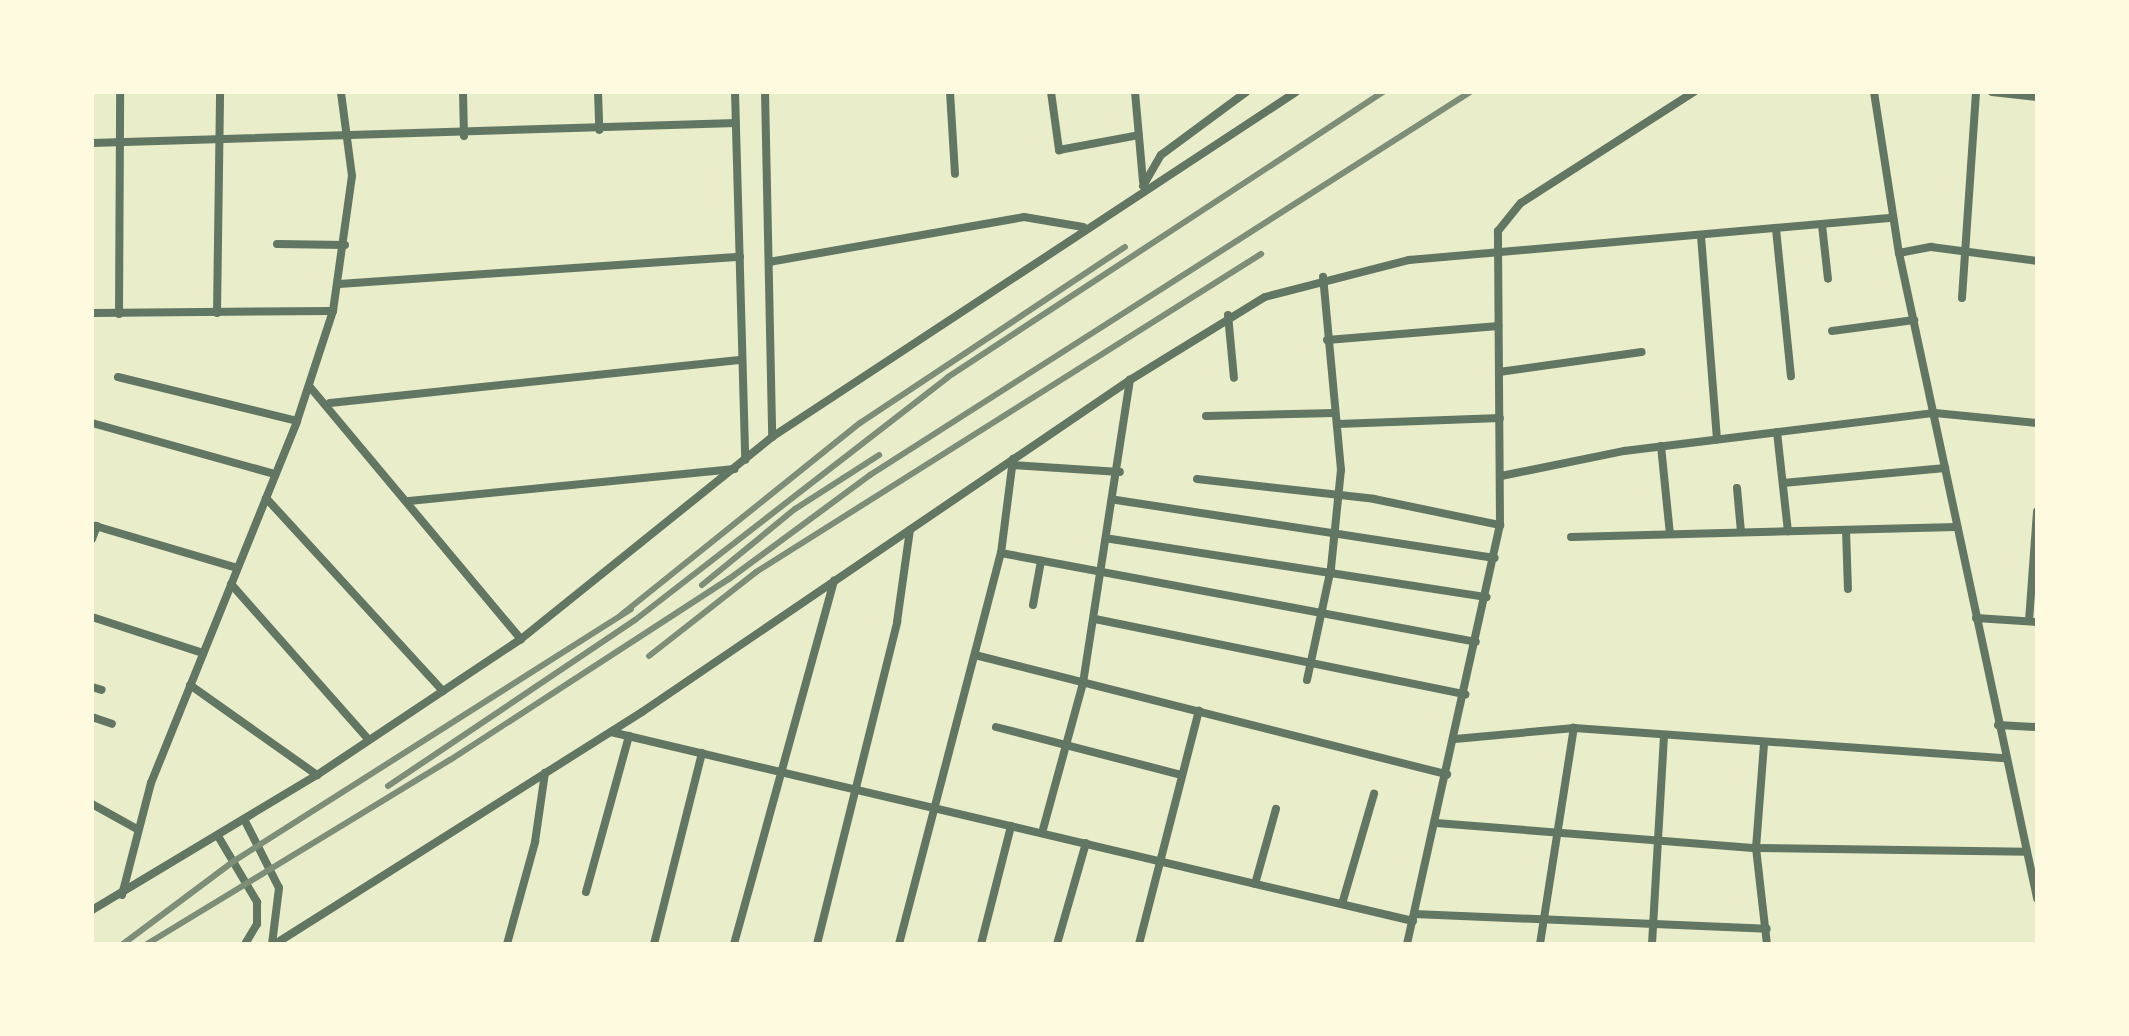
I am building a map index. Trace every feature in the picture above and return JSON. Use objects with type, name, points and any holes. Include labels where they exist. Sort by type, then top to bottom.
[{"type":"street","points":[[119,314],[120,92]]},
{"type":"street","points":[[217,313],[220,92]]},
{"type":"street","points":[[122,895],[137,829],[190,685],[310,387],[333,311],[345,245],[351,140],[341,92]]},
{"type":"street","points":[[463,92],[464,136]]},
{"type":"street","points":[[598,92],[599,130]]},
{"type":"street","points":[[735,92],[745,460]]},
{"type":"street","points":[[765,92],[772,437]]},
{"type":"street","points":[[950,92],[955,174]]},
{"type":"street","points":[[1051,92],[1059,150],[1139,135]]},
{"type":"street","points":[[1135,92],[1143,187]]},
{"type":"street","points":[[1143,187],[1161,155],[1246,92]]},
{"type":"street","points":[[92,910],[122,895],[317,775],[521,639],[772,437],[1143,187],[1296,92]]},
{"type":"street","points":[[1407,944],[1487,597],[1500,525],[1498,231],[1521,203],[1694,92]]},
{"type":"street","points":[[1874,92],[1899,253],[2037,898]]},
{"type":"street","points":[[1962,298],[1976,92]]},
{"type":"street","points":[[1992,92],[2037,97]]},
{"type":"street","points":[[92,143],[351,140],[736,123]]},
{"type":"street","points":[[769,262],[1014,218],[1083,227]]},
{"type":"street","points":[[273,944],[611,731],[1228,315],[1323,277],[1409,260],[1497,255],[1892,218]]},
{"type":"street","points":[[1822,225],[1828,279]]},
{"type":"street","points":[[1776,229],[1791,376]]},
{"type":"street","points":[[1701,236],[1717,439]]},
{"type":"street","points":[[277,244],[345,245]]},
{"type":"street","points":[[1899,253],[1931,247],[2037,261]]},
{"type":"street","points":[[339,284],[740,257]]},
{"type":"street","points":[[1307,680],[1323,614],[1340,494],[1338,424],[1327,340],[1323,277]]},
{"type":"street","points":[[92,313],[333,311]]},
{"type":"street","points":[[1228,315],[1234,378]]},
{"type":"street","points":[[1832,331],[1914,320]]},
{"type":"street","points":[[1327,340],[1498,326]]},
{"type":"street","points":[[1499,372],[1642,352]]},
{"type":"street","points":[[330,403],[742,360]]},
{"type":"street","points":[[118,377],[297,421]]},
{"type":"street","points":[[1042,833],[1083,683],[1111,539],[1130,380]]},
{"type":"street","points":[[310,387],[330,403],[521,639]]},
{"type":"street","points":[[1206,416],[1335,413]]},
{"type":"street","points":[[1501,476],[1661,446],[1935,413],[2037,423]]},
{"type":"street","points":[[1338,424],[1500,418]]},
{"type":"street","points":[[92,423],[275,474]]},
{"type":"street","points":[[1777,432],[1788,531]]},
{"type":"street","points":[[1661,446],[1670,534]]},
{"type":"street","points":[[1012,462],[1120,472]]},
{"type":"street","points":[[899,944],[1001,553],[1012,462]]},
{"type":"street","points":[[1783,483],[1945,468]]},
{"type":"street","points":[[409,501],[735,469]]},
{"type":"street","points":[[1197,479],[1340,494],[1500,525]]},
{"type":"street","points":[[1737,488],[1741,532]]},
{"type":"street","points":[[266,498],[443,691]]},
{"type":"street","points":[[1116,500],[1495,558]]},
{"type":"street","points":[[1976,618],[2033,622],[2037,511]]},
{"type":"street","points":[[92,539],[94,526],[237,568]]},
{"type":"street","points":[[1571,537],[1956,527]]},
{"type":"street","points":[[817,944],[897,622],[910,530]]},
{"type":"street","points":[[1846,530],[1848,589]]},
{"type":"street","points":[[1111,539],[1331,568],[1487,597]]},
{"type":"street","points":[[1001,553],[1476,642]]},
{"type":"street","points":[[1033,605],[1041,561]]},
{"type":"street","points":[[734,944],[834,580]]},
{"type":"street","points":[[231,584],[369,740]]},
{"type":"street","points":[[92,617],[203,653]]},
{"type":"street","points":[[1095,619],[1465,694]]},
{"type":"street","points":[[975,655],[1447,774]]},
{"type":"street","points":[[190,685],[317,775]]},
{"type":"street","points":[[92,687],[102,690]]},
{"type":"street","points":[[1139,944],[1199,711]]},
{"type":"street","points":[[92,717],[112,724]]},
{"type":"street","points":[[1998,725],[2037,727]]},
{"type":"street","points":[[996,727],[1182,775]]},
{"type":"street","points":[[1455,739],[1574,728],[1764,744],[2005,758]]},
{"type":"street","points":[[1540,944],[1574,728]]},
{"type":"street","points":[[611,731],[1255,884],[1413,917],[1767,929]]},
{"type":"street","points":[[1652,944],[1664,735]]},
{"type":"street","points":[[586,892],[629,736]]},
{"type":"street","points":[[1764,744],[1756,848],[1767,944]]},
{"type":"street","points":[[654,944],[702,753]]},
{"type":"street","points":[[507,944],[545,773]]},
{"type":"street","points":[[1342,904],[1374,794]]},
{"type":"street","points":[[92,804],[137,829]]},
{"type":"street","points":[[1255,884],[1276,809]]},
{"type":"street","points":[[244,819],[279,888],[273,944]]},
{"type":"street","points":[[1436,823],[1756,848],[2027,852]]},
{"type":"street","points":[[981,944],[1011,826]]},
{"type":"street","points":[[218,836],[257,902],[257,924],[245,944]]},
{"type":"street","points":[[1057,944],[1086,843]]},
{"type":"railway","points":[[388,786],[635,620],[948,377],[1383,92]]},
{"type":"railway","points":[[147,944],[450,760],[729,579],[870,475],[1470,92]]},
{"type":"railway","points":[[621,615],[860,423],[1125,247]]},
{"type":"railway","points":[[649,656],[756,572],[1261,254]]},
{"type":"railway","points":[[702,585],[795,509],[879,455]]},
{"type":"railway","points":[[123,944],[234,861],[631,609]]}]
